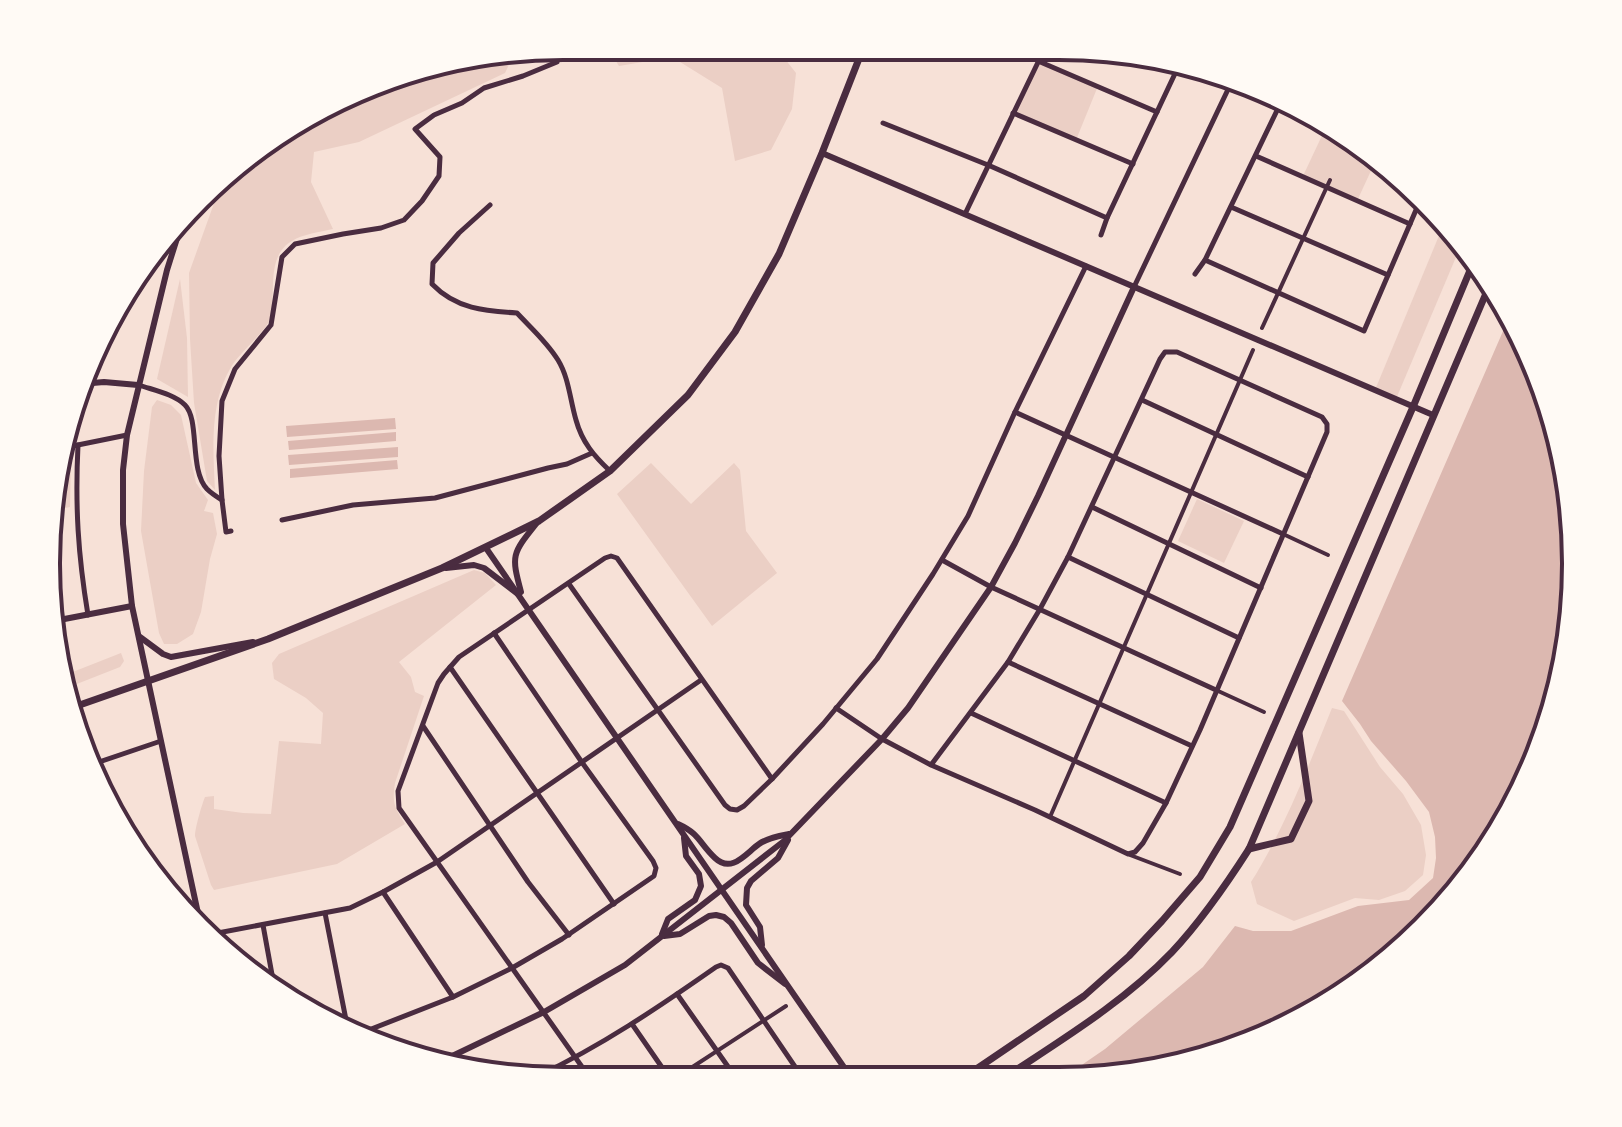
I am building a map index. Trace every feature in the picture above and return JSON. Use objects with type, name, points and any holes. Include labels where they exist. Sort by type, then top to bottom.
[{"type":"main road","points":[[80,705],[268,639],[442,568],[539,521],[610,471],[688,395],[735,332],[779,254],[858,60]]},
{"type":"main road","points":[[979,1067],[1084,996],[1140,944],[1200,877],[1230,827],[1469,273]]},
{"type":"main road","points":[[1021,1067],[1095,1018],[1141,982],[1199,922],[1249,849],[1485,296]]},
{"type":"main road","points":[[1249,849],[1291,839],[1309,801],[1299,730]]},
{"type":"street","points":[[965,214],[1038,61],[1157,112]]},
{"type":"street","points":[[231,531],[226,532],[222,500],[219,456],[222,401],[235,369],[271,325],[282,257],[295,244],[381,228],[404,220],[439,176],[440,157],[415,129],[484,88],[557,62]]},
{"type":"street","points":[[1101,235],[1175,74]]},
{"type":"street","points":[[455,1055],[544,1012],[615,971],[722,890],[784,841],[908,708],[991,587],[1015,543],[1228,90]]},
{"type":"street","points":[[1195,274],[1205,260],[1278,111]]},
{"type":"street","points":[[1013,113],[1133,164]]},
{"type":"street","points":[[883,123],[1107,218]]},
{"type":"street","points":[[822,153],[1433,415]]},
{"type":"street","points":[[1256,156],[1410,224]]},
{"type":"street","points":[[1262,328],[1330,180]]},
{"type":"street","points":[[490,205],[459,233],[433,263],[432,284],[440,293],[463,306],[481,311],[517,313],[539,336],[559,361],[569,386],[576,423],[592,453],[610,471]]},
{"type":"street","points":[[1231,207],[1388,275]]},
{"type":"street","points":[[1205,260],[1364,331],[1417,209]]},
{"type":"street","points":[[175,243],[127,435],[123,470],[123,524],[132,606],[199,911]]},
{"type":"street","points":[[569,584],[730,809],[737,810],[744,806],[772,779],[877,659],[942,560],[968,516],[1086,266]]},
{"type":"street","points":[[1050,817],[1253,350]]},
{"type":"street","points":[[931,765],[1008,662],[1040,609],[1068,557],[1165,352],[1171,351],[1322,417],[1327,424],[1327,432],[1192,746],[1166,803],[1143,843],[1135,852],[1128,854]]},
{"type":"street","points":[[94,382],[138,385],[176,398],[186,406],[199,475],[205,488],[222,500]]},
{"type":"street","points":[[1142,400],[1308,477]]},
{"type":"street","points":[[1015,412],[1328,555]]},
{"type":"street","points":[[74,446],[127,435]]},
{"type":"street","points":[[78,445],[76,513],[79,560],[88,615]]},
{"type":"street","points":[[282,520],[353,505],[435,498],[567,464],[592,453]]},
{"type":"street","points":[[1092,507],[1261,588]]},
{"type":"street","points":[[518,594],[521,592],[514,559],[518,546],[539,521]]},
{"type":"street","points":[[486,548],[843,1067]]},
{"type":"street","points":[[582,1067],[399,808],[398,791],[438,683],[459,657],[611,556],[617,558],[772,779]]},
{"type":"street","points":[[1068,557],[1239,638]]},
{"type":"street","points":[[942,560],[991,587],[1264,712]]},
{"type":"street","points":[[442,568],[474,565],[484,568],[518,594]]},
{"type":"street","points":[[63,619],[132,606]]},
{"type":"street","points":[[371,1029],[453,997],[512,968],[569,935],[654,876],[656,868],[653,861],[494,633]]},
{"type":"street","points":[[138,636],[171,657],[268,639]]},
{"type":"street","points":[[1008,662],[1192,746]]},
{"type":"street","points":[[450,667],[614,904]]},
{"type":"street","points":[[220,932],[350,908],[383,892],[437,862],[701,680]]},
{"type":"street","points":[[836,708],[882,739],[931,765],[1128,854],[1180,874]]},
{"type":"street","points":[[971,713],[1166,803]]},
{"type":"street","points":[[422,725],[528,882],[569,935]]},
{"type":"street","points":[[101,761],[161,741]]},
{"type":"street","points":[[675,822],[693,831],[714,858],[727,864],[742,859],[761,842],[793,832]]},
{"type":"street","points":[[762,948],[760,927],[746,905],[747,888],[778,858],[793,832]]},
{"type":"street","points":[[660,937],[668,919],[695,900],[701,886],[699,874],[686,856],[684,835]]},
{"type":"street","points":[[383,892],[453,997]]},
{"type":"street","points":[[325,913],[345,1017]]},
{"type":"street","points":[[660,937],[680,934],[709,916],[724,917],[758,963],[789,988]]},
{"type":"street","points":[[263,925],[272,973]]},
{"type":"street","points":[[557,1067],[632,1024],[721,965],[728,968],[795,1067]]},
{"type":"street","points":[[677,994],[728,1067]]},
{"type":"street","points":[[691,1067],[786,1006]]},
{"type":"street","points":[[632,1024],[663,1067]]},
{"type":"shaded area","points":[[615,60],[654,60],[619,66]]},
{"type":"shaded area","points":[[677,60],[786,60],[796,73],[792,109],[771,150],[735,161],[722,88]]},
{"type":"shaded area","points":[[1038,61],[1098,86],[1076,140],[1013,113]]},
{"type":"shaded area","points":[[510,63],[505,73],[359,142],[314,152],[311,182],[333,229],[292,241],[278,257],[269,321],[233,364],[220,393],[214,425],[215,490],[207,481],[194,403],[189,273],[215,200],[284,145],[312,127],[371,98],[433,77]]},
{"type":"shaded area","points":[[1322,135],[1372,169],[1357,201],[1303,176]]},
{"type":"shaded area","points":[[1439,235],[1457,255],[1396,399],[1375,390]]},
{"type":"shaded area","points":[[180,279],[187,338],[188,397],[157,379]]},
{"type":"shaded area","points":[[1504,329],[1524,371],[1545,433],[1558,498],[1562,564],[1558,629],[1545,694],[1524,756],[1495,815],[1458,870],[1415,920],[1365,963],[1310,1000],[1251,1029],[1189,1050],[1124,1063],[1080,1066],[1203,967],[1235,926],[1253,931],[1291,931],[1358,906],[1409,900],[1433,878],[1435,837],[1429,812],[1342,701]]},
{"type":"shaded area","points":[[157,400],[171,405],[181,415],[196,483],[208,500],[204,511],[213,513],[217,534],[201,612],[193,634],[177,644],[164,644],[159,633],[141,531],[144,471],[152,407]]},
{"type":"shaded area","points":[[395,418],[396,429],[287,437],[286,426]]},
{"type":"shaded area","points":[[396,432],[396,441],[289,450],[288,441]]},
{"type":"shaded area","points":[[398,447],[398,457],[289,465],[288,455]]},
{"type":"shaded area","points":[[397,460],[398,469],[290,478],[290,469]]},
{"type":"shaded area","points":[[71,461],[70,507],[63,508]]},
{"type":"shaded area","points":[[651,463],[691,504],[734,463],[740,470],[746,531],[777,573],[712,626],[617,494]]},
{"type":"shaded area","points":[[1197,499],[1244,521],[1224,563],[1178,541]]},
{"type":"shaded area","points":[[474,570],[485,573],[496,585],[399,662],[411,677],[415,692],[424,696],[395,783],[395,805],[405,824],[337,864],[214,890],[195,836],[205,797],[214,796],[214,809],[271,814],[279,741],[321,744],[323,713],[306,698],[274,679],[272,663],[279,654]]},
{"type":"shaded area","points":[[121,653],[124,661],[120,667],[75,685],[72,672]]},
{"type":"shaded area","points":[[1332,708],[1344,711],[1380,767],[1403,794],[1421,825],[1426,855],[1423,875],[1405,891],[1379,900],[1355,898],[1294,921],[1257,904],[1251,882],[1285,819]]}]
